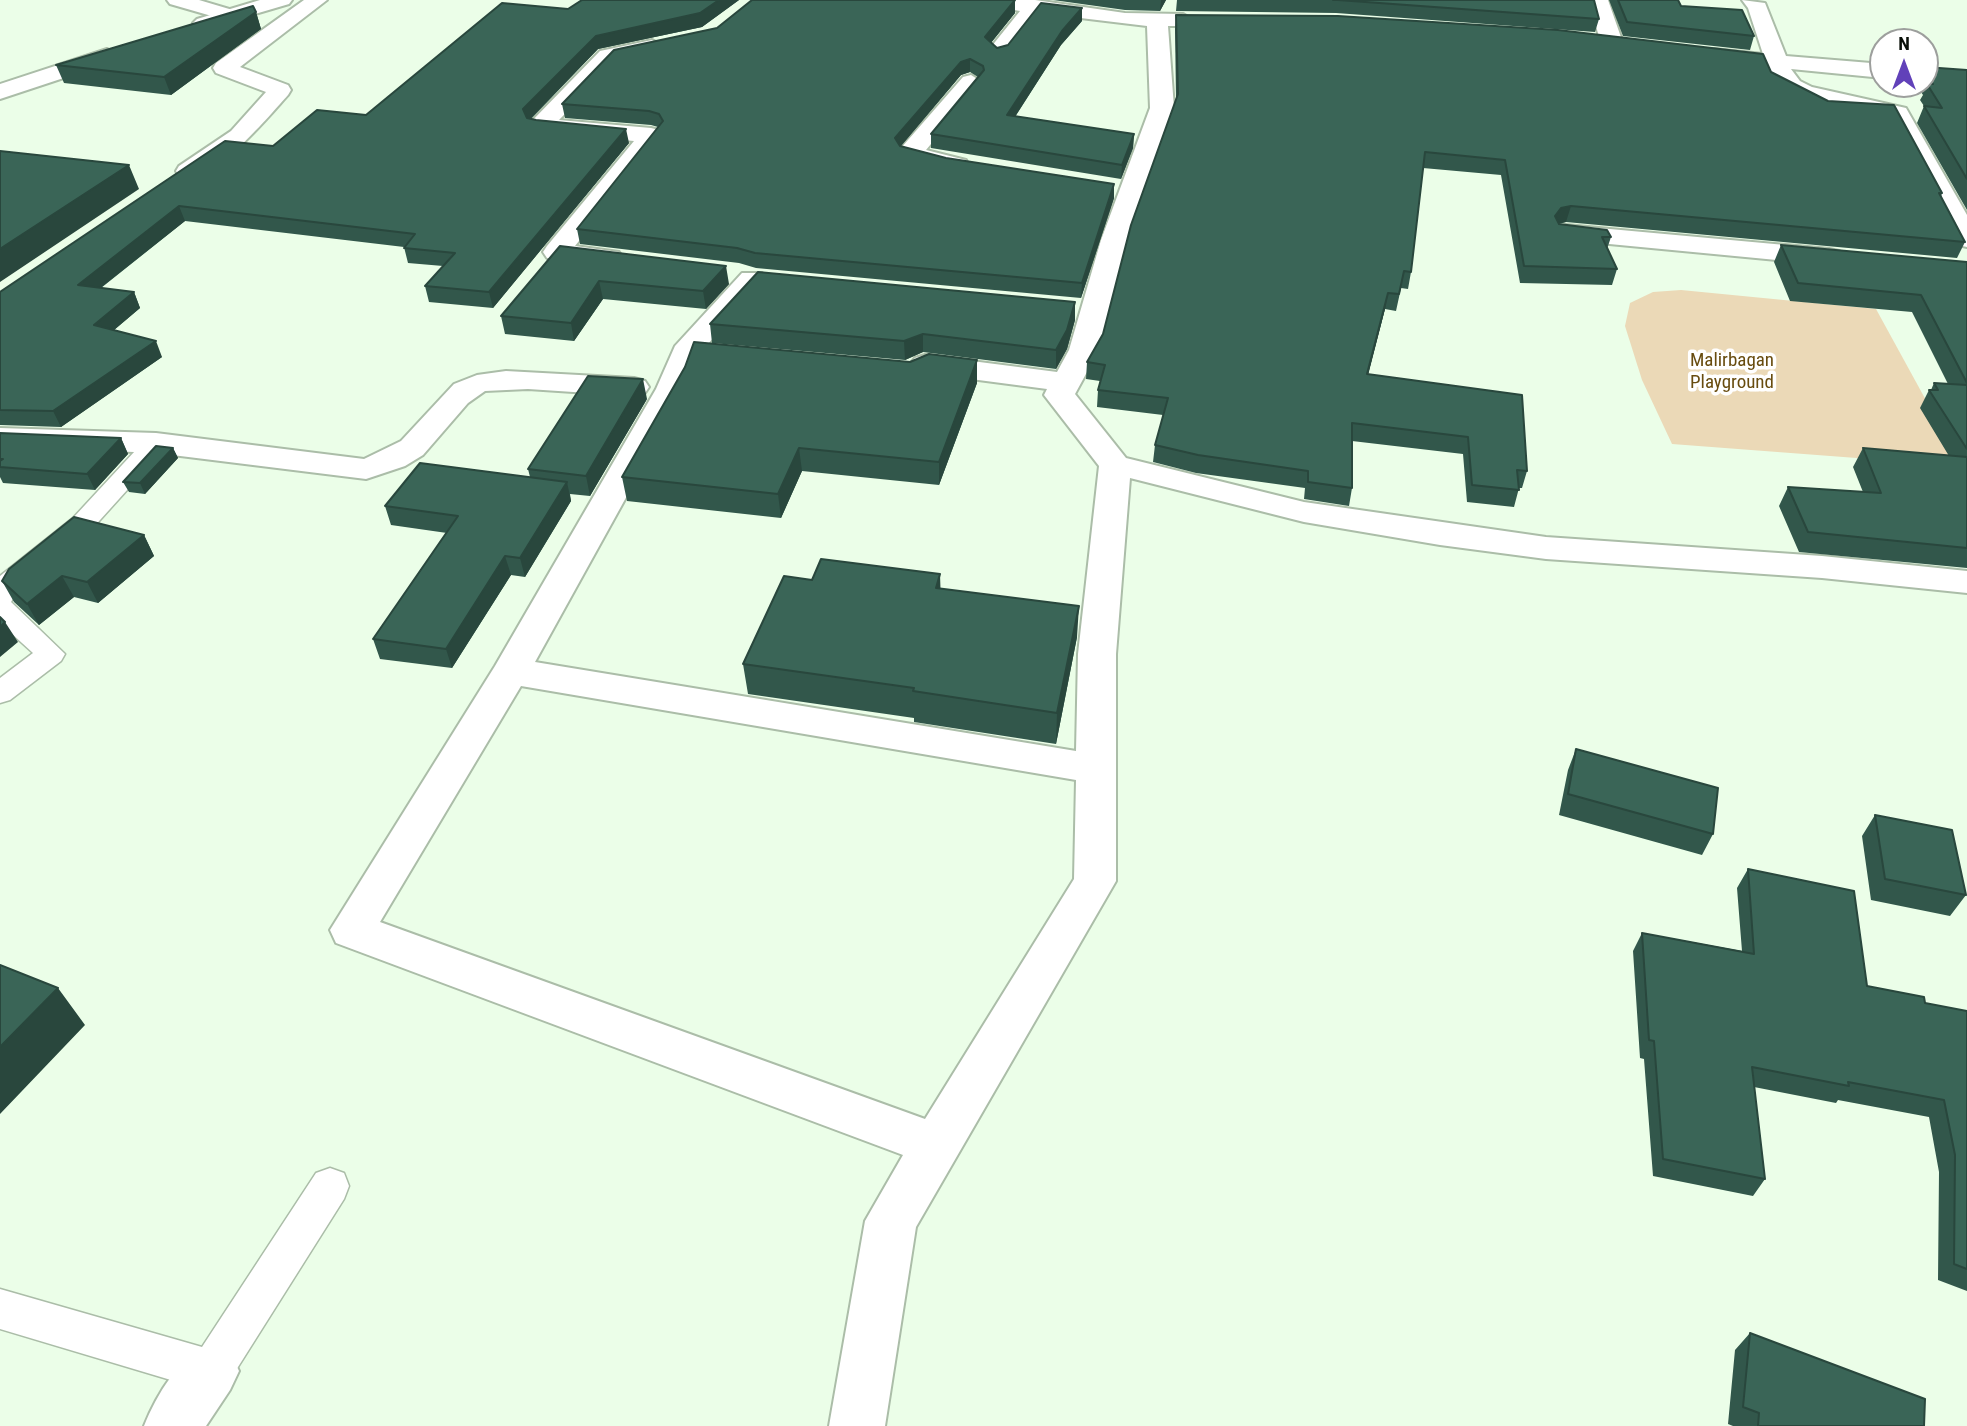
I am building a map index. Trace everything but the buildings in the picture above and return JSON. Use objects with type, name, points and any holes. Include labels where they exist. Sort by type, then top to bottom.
[{"type":"street","points":[[177,0],[229,15]]},
{"type":"street","points":[[178,32],[282,0]]},
{"type":"street","points":[[173,181],[239,136],[280,90],[224,68],[317,0]]},
{"type":"street","points":[[987,0],[1125,19],[1198,20]]},
{"type":"street","points":[[1598,0],[1612,43]]},
{"type":"street","points":[[1752,0],[1758,7],[1786,81],[1798,89],[1838,100],[1881,106],[1898,113],[1967,239]]},
{"type":"street","points":[[998,52],[1034,6]]},
{"type":"street","points":[[1157,19],[1162,108],[1119,189],[1114,240],[1080,310],[1084,350],[1059,395],[1115,465],[1304,512],[1440,534],[1546,548],[1822,567],[1967,582]]},
{"type":"street","points":[[1589,40],[1637,47]]},
{"type":"street","points":[[633,261],[548,261],[651,135],[540,125],[608,56],[672,42]]},
{"type":"street","points":[[0,92],[127,49]]},
{"type":"street","points":[[1688,53],[1780,64],[1869,70]]},
{"type":"street","points":[[971,82],[911,153],[986,169]]},
{"type":"street","points":[[1566,233],[1857,260]]},
{"type":"street","points":[[753,278],[685,352],[671,389],[511,671],[352,930],[936,1145]]},
{"type":"street","points":[[685,352],[725,355]]},
{"type":"street","points":[[897,372],[911,373],[923,364],[1066,382]]},
{"type":"street","points":[[0,437],[156,443],[366,468],[397,459],[418,443],[457,397],[475,384],[505,380],[671,389]]},
{"type":"street","points":[[857,1426],[891,1221],[1094,881],[1097,654],[1115,465]]},
{"type":"street","points":[[511,671],[1096,769]]},
{"type":"street","points":[[172,1426],[211,1371]]},
{"type":"lane","points":[[0,597],[8,583],[82,524],[156,443]]},
{"type":"lane","points":[[0,607],[51,654],[0,693]]},
{"type":"lane","points":[[0,1309],[211,1371],[330,1186]]},
{"type":"green space","name":"Malirbagan Playground","points":[[1681,290],[1876,309],[1962,466],[1672,444],[1642,380],[1625,326],[1630,303],[1653,292]]}]
